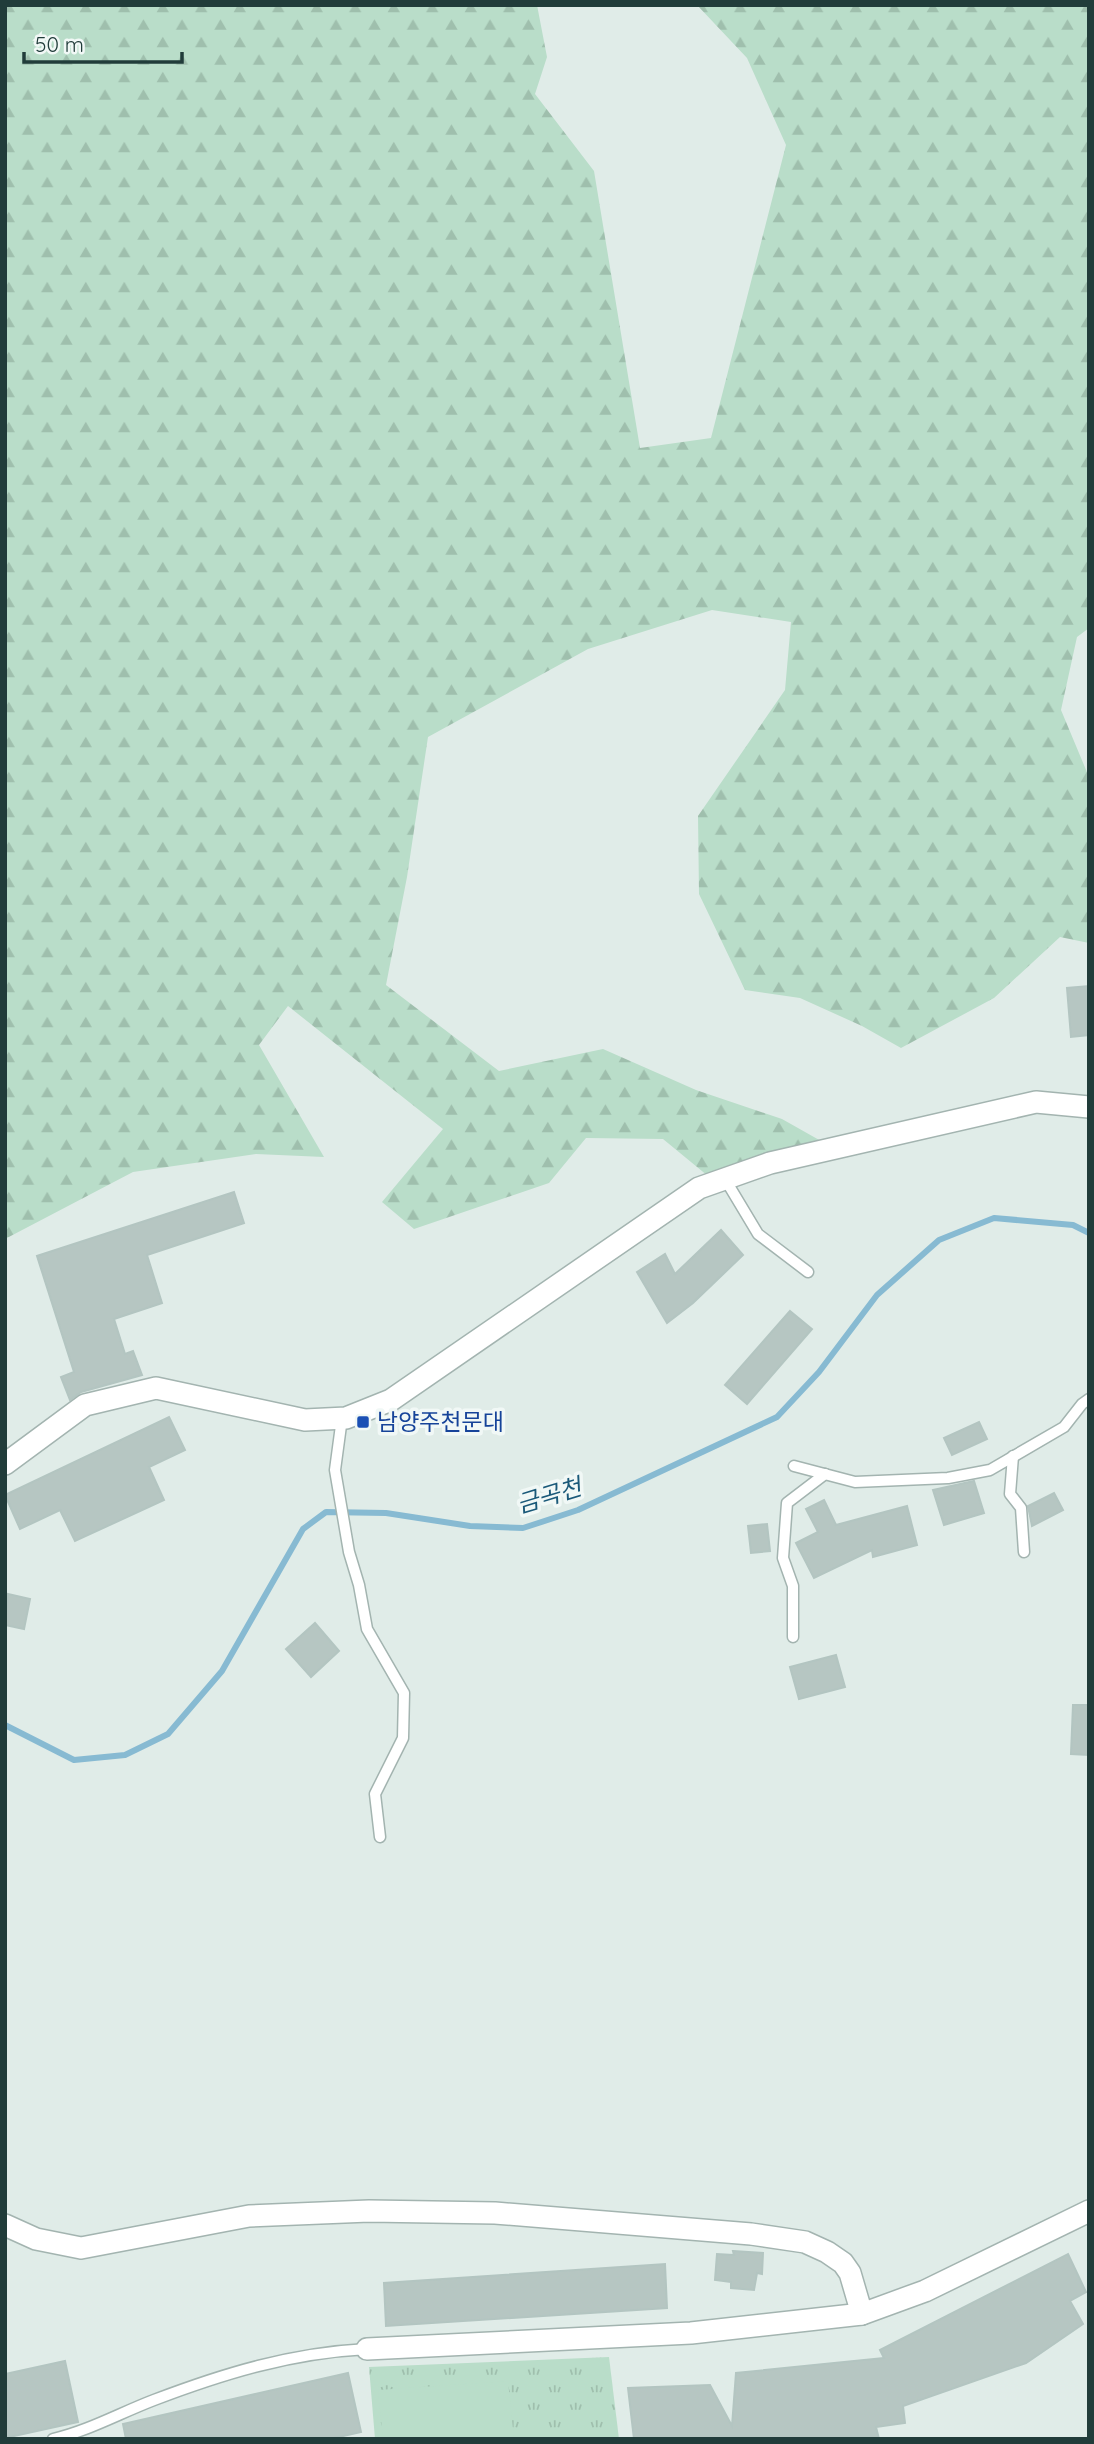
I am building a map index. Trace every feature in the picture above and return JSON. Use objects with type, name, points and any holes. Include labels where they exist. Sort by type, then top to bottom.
[{"type":"street","points":[[5,1464],[85,1405],[156,1388],[305,1420],[342,1418],[391,1400],[699,1188],[770,1163],[1036,1102],[1089,1107]]},
{"type":"street","points":[[5,2224],[36,2239],[81,2248],[249,2216],[369,2211],[495,2213],[751,2235],[805,2242],[843,2263],[862,2314]]},
{"type":"street","points":[[367,2349],[691,2333],[862,2314],[925,2291],[1089,2211]]},
{"type":"lane","points":[[725,1179],[758,1234],[808,1272]]},
{"type":"lane","points":[[794,1466],[855,1482],[948,1478],[990,1470],[1064,1427],[1089,1399]]},
{"type":"lane","points":[[342,1418],[335,1470],[349,1552],[359,1585],[367,1629],[404,1693],[403,1738],[375,1794],[380,1837]]},
{"type":"lane","points":[[1013,1456],[1010,1494],[1021,1508],[1024,1552]]},
{"type":"lane","points":[[793,1637],[793,1587],[783,1558],[787,1503],[825,1474]]},
{"type":"lane","points":[[834,2317],[847,2302],[850,2276]]},
{"type":"lane","points":[[53,2439],[73,2434],[230,2372],[323,2351],[367,2349]]},
{"type":"green space","points":[[5,5],[537,5],[547,57],[535,94],[594,171],[640,448],[711,438],[786,145],[747,58],[697,5],[1089,5],[1089,628],[1077,637],[1061,710],[1089,777],[1089,943],[1060,937],[994,998],[901,1048],[862,1026],[800,998],[745,990],[699,894],[698,816],[785,690],[791,622],[712,610],[588,649],[428,737],[407,877],[386,985],[499,1071],[603,1049],[696,1090],[782,1119],[821,1141],[708,1176],[663,1139],[586,1138],[549,1183],[414,1229],[382,1202],[443,1129],[288,1006],[259,1045],[324,1157],[256,1154],[133,1172],[5,1239]]},
{"type":"green space","points":[[609,2357],[619,2439],[375,2439],[369,2367]]},
{"type":"green space","points":[[508,2381],[514,2439],[383,2439],[378,2390]]},
{"type":"building","points":[[1089,986],[1089,1035],[1071,1037],[1067,988]]},
{"type":"building","points":[[234,1192],[244,1223],[147,1255],[162,1303],[114,1319],[125,1354],[133,1351],[142,1375],[81,1392],[70,1400],[61,1377],[74,1372],[37,1256]]},
{"type":"building","points":[[721,1230],[743,1255],[693,1303],[667,1323],[637,1272],[665,1254],[675,1274]]},
{"type":"building","points":[[790,1311],[812,1329],[747,1404],[725,1385]]},
{"type":"building","points":[[169,1417],[185,1450],[149,1467],[164,1500],[75,1541],[60,1510],[20,1529],[5,1495]]},
{"type":"building","points":[[979,1422],[987,1439],[952,1455],[944,1438]]},
{"type":"building","points":[[974,1481],[984,1513],[944,1525],[933,1490]]},
{"type":"building","points":[[1054,1493],[1063,1510],[1032,1526],[1028,1506]]},
{"type":"building","points":[[824,1500],[836,1525],[907,1506],[917,1545],[873,1557],[872,1550],[814,1578],[796,1543],[818,1532],[806,1509]]},
{"type":"building","points":[[767,1524],[770,1551],[751,1553],[748,1526]]},
{"type":"building","points":[[8,1594],[30,1599],[24,1629],[5,1625]]},
{"type":"building","points":[[315,1623],[339,1651],[311,1677],[286,1649]]},
{"type":"building","points":[[836,1655],[845,1687],[799,1699],[790,1667]]},
{"type":"building","points":[[1073,1705],[1089,1705],[1089,1755],[1071,1754]]},
{"type":"building","points":[[733,2251],[763,2253],[762,2274],[757,2273],[754,2290],[731,2288],[731,2282],[715,2280],[717,2254],[734,2255]]},
{"type":"building","points":[[1068,2254],[1086,2292],[1070,2301],[1083,2324],[1026,2363],[903,2406],[905,2423],[876,2427],[879,2439],[634,2439],[628,2388],[710,2385],[732,2426],[736,2373],[884,2358],[880,2350]]},
{"type":"building","points":[[665,2264],[667,2308],[386,2326],[384,2283]]},
{"type":"building","points":[[65,2361],[78,2422],[5,2438],[5,2374]]},
{"type":"building","points":[[348,2373],[361,2432],[330,2439],[126,2439],[123,2424]]},
{"type":"waterway","name":"금곡천","points":[[5,1725],[74,1760],[125,1755],[168,1734],[222,1671],[303,1529],[326,1512],[386,1513],[470,1526],[523,1528],[578,1510],[777,1417],[819,1372],[877,1295],[939,1240],[994,1218],[1073,1225],[1089,1233]]},
{"type":"place","name":"남양주천문대","points":[[363,1422]]}]
